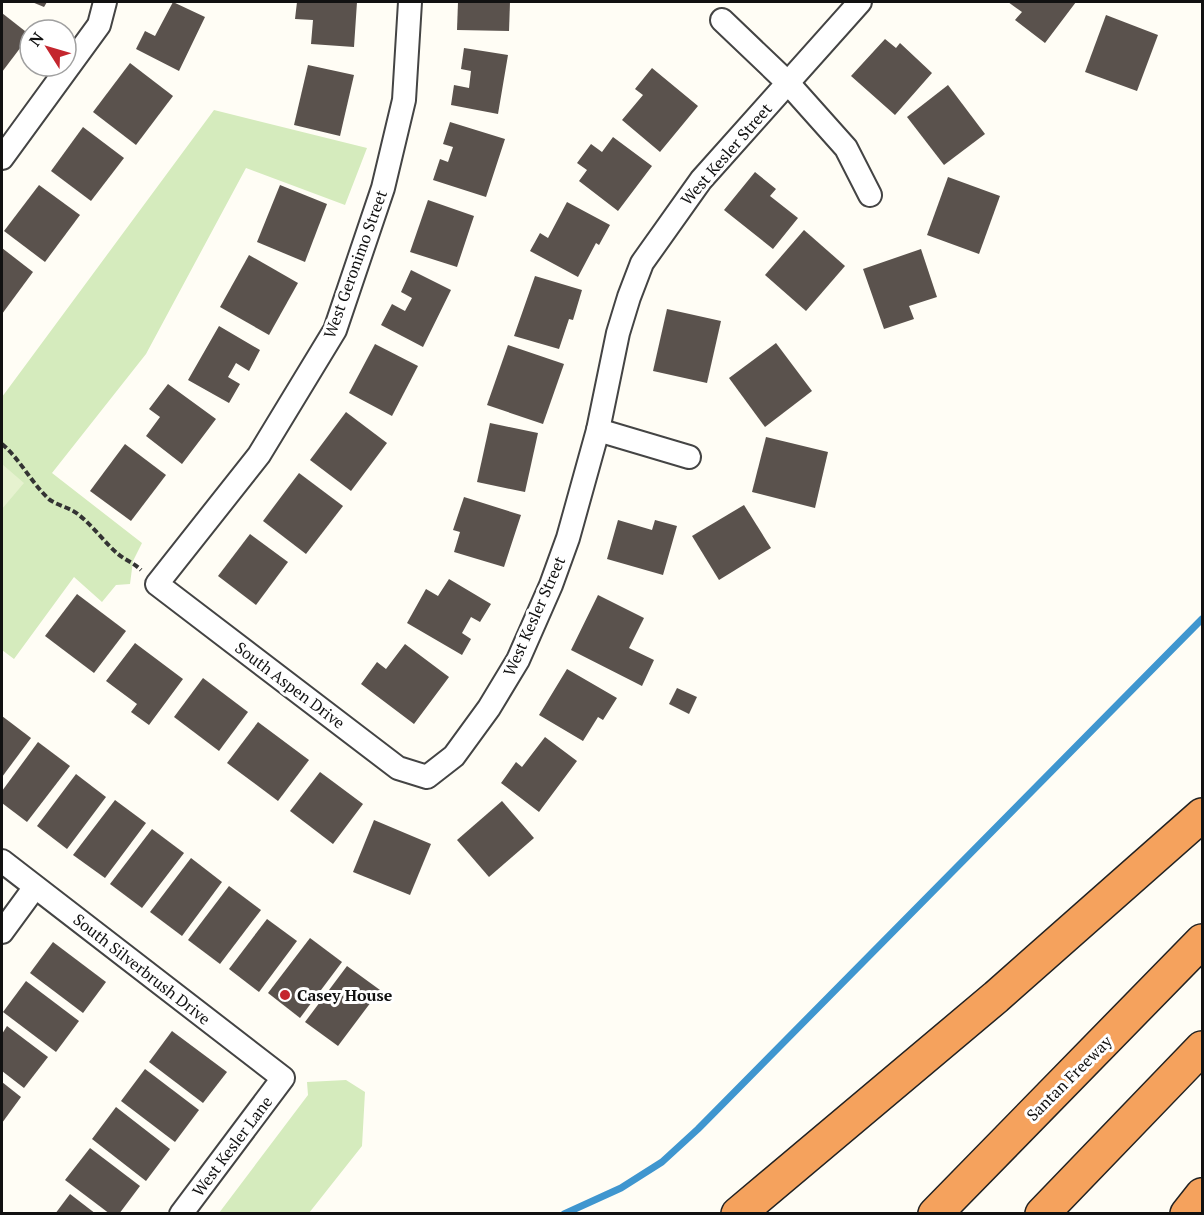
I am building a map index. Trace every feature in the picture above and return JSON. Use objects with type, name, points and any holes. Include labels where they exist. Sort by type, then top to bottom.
[{"type":"highway","points":[[738,1214],[996,997],[1203,815]]},
{"type":"highway","name":"Santan Freeway","points":[[935,1214],[1203,941]]},
{"type":"highway","points":[[1042,1214],[1203,1048]]},
{"type":"highway","points":[[1187,1214],[1203,1196]]},
{"type":"street","points":[[2,158],[99,25],[105,2]]},
{"type":"street","name":"West Geronimo Street","points":[[157,584],[259,455],[335,330],[383,188],[404,100],[410,2]]},
{"type":"street","name":"West Kesler Street","points":[[427,777],[454,756],[489,708],[518,660],[551,585],[568,538],[598,430],[618,333],[628,297],[642,263],[701,180],[860,2]]},
{"type":"street","points":[[722,20],[788,83],[846,148],[870,195]]},
{"type":"street","points":[[598,430],[689,457]]},
{"type":"street","name":"South Aspen Drive","points":[[157,584],[398,768],[427,777]]},
{"type":"street","name":"South Silverbrush Drive","points":[[2,861],[283,1078]]},
{"type":"street","points":[[2,932],[35,887]]},
{"type":"street","name":"West Kesler Lane","points":[[181,1214],[283,1078]]},
{"type":"path","points":[[2,444],[13,453],[33,481],[52,501],[77,513],[101,534],[119,555],[130,561],[157,584]]},
{"type":"green space","points":[[214,110],[367,148],[345,205],[246,168],[146,354],[52,473],[142,543],[133,561],[130,584],[116,585],[102,602],[74,577],[14,659],[2,650],[2,397]]},
{"type":"green space","points":[[2,464],[24,483],[2,509]]},
{"type":"green space","points":[[346,1080],[365,1092],[362,1146],[309,1213],[219,1213],[308,1095],[307,1082]]},
{"type":"building","points":[[32,2],[47,2],[44,7]]},
{"type":"building","points":[[173,2],[205,17],[179,71],[136,49],[145,31],[155,36]]},
{"type":"building","points":[[297,2],[357,2],[354,47],[311,44],[313,20],[295,19]]},
{"type":"building","points":[[458,2],[510,2],[509,31],[457,30]]},
{"type":"building","points":[[1008,2],[1076,2],[1045,43],[1015,20],[1022,12]]},
{"type":"building","points":[[2,13],[18,26],[18,51],[2,72]]},
{"type":"building","points":[[1106,15],[1158,35],[1137,91],[1085,72]]},
{"type":"building","points":[[885,39],[896,48],[900,43],[932,73],[895,115],[851,76]]},
{"type":"building","points":[[464,48],[508,55],[498,114],[451,105],[454,85],[469,88],[471,71],[461,69]]},
{"type":"building","points":[[130,63],[173,96],[136,145],[93,112]]},
{"type":"building","points":[[308,65],[354,75],[340,136],[294,125]]},
{"type":"building","points":[[652,68],[698,106],[660,152],[622,120],[643,95],[635,89]]},
{"type":"building","points":[[948,85],[985,134],[944,165],[907,117]]},
{"type":"building","points":[[450,122],[505,139],[486,197],[433,180],[440,159],[448,162],[453,147],[443,144]]},
{"type":"building","points":[[83,127],[124,158],[91,201],[51,171]]},
{"type":"building","points":[[613,137],[652,166],[618,211],[579,181],[587,170],[577,163],[591,144],[602,152]]},
{"type":"building","points":[[755,172],[776,189],[770,196],[798,218],[773,249],[724,210]]},
{"type":"building","points":[[948,177],[1000,196],[979,254],[927,235]]},
{"type":"building","points":[[39,185],[80,215],[45,262],[4,231]]},
{"type":"building","points":[[280,185],[327,204],[305,262],[257,242]]},
{"type":"building","points":[[428,200],[474,216],[457,267],[410,252]]},
{"type":"building","points":[[567,202],[610,225],[599,245],[596,243],[578,277],[530,251],[540,233],[548,238]]},
{"type":"building","points":[[804,230],[845,266],[806,311],[765,275]]},
{"type":"building","points":[[2,248],[33,272],[2,314]]},
{"type":"building","points":[[921,249],[937,297],[909,306],[914,319],[884,329],[863,269]]},
{"type":"building","points":[[249,255],[298,283],[269,335],[220,307]]},
{"type":"building","points":[[411,270],[451,290],[423,347],[381,325],[392,304],[405,311],[412,298],[401,292]]},
{"type":"building","points":[[535,276],[582,290],[573,320],[569,319],[559,349],[514,336]]},
{"type":"building","points":[[667,309],[721,321],[707,383],[653,371]]},
{"type":"building","points":[[219,326],[260,350],[249,371],[236,363],[228,377],[240,384],[229,403],[188,380]]},
{"type":"building","points":[[776,343],[812,391],[765,427],[729,378]]},
{"type":"building","points":[[375,344],[418,366],[392,416],[349,393]]},
{"type":"building","points":[[508,345],[564,364],[543,424],[487,405]]},
{"type":"building","points":[[168,384],[216,419],[182,464],[146,436],[160,417],[149,409]]},
{"type":"building","points":[[346,412],[387,443],[351,491],[310,460]]},
{"type":"building","points":[[490,423],[538,433],[525,492],[477,482]]},
{"type":"building","points":[[766,437],[828,452],[815,508],[752,492]]},
{"type":"building","points":[[125,444],[166,475],[131,521],[90,491]]},
{"type":"building","points":[[299,473],[343,506],[306,554],[263,521]]},
{"type":"building","points":[[464,497],[521,515],[504,567],[454,552],[460,532],[453,530]]},
{"type":"building","points":[[744,505],[771,548],[719,580],[692,536]]},
{"type":"building","points":[[618,520],[652,530],[655,520],[677,526],[663,575],[607,559]]},
{"type":"building","points":[[250,534],[288,562],[256,605],[218,576]]},
{"type":"building","points":[[449,579],[491,604],[480,622],[471,617],[462,633],[471,639],[462,655],[407,623],[426,589],[438,596]]},
{"type":"building","points":[[77,594],[126,631],[94,673],[45,636]]},
{"type":"building","points":[[598,595],[644,618],[629,648],[654,660],[642,686],[571,650]]},
{"type":"building","points":[[135,643],[183,679],[149,725],[131,712],[137,704],[106,681]]},
{"type":"building","points":[[405,644],[449,677],[414,724],[361,684],[377,662],[386,669]]},
{"type":"building","points":[[567,669],[617,698],[603,720],[598,717],[583,741],[539,715]]},
{"type":"building","points":[[203,678],[248,712],[219,751],[174,717]]},
{"type":"building","points":[[677,688],[697,697],[689,714],[669,704]]},
{"type":"building","points":[[2,716],[31,738],[2,777]]},
{"type":"building","points":[[258,722],[309,760],[278,801],[227,763]]},
{"type":"building","points":[[545,737],[577,761],[539,812],[501,783],[516,762],[522,767]]},
{"type":"building","points":[[38,742],[70,766],[27,822],[2,803],[2,791]]},
{"type":"building","points":[[320,772],[363,804],[333,844],[290,811]]},
{"type":"building","points":[[76,774],[106,797],[67,849],[37,826]]},
{"type":"building","points":[[115,800],[146,823],[105,878],[73,855]]},
{"type":"building","points":[[502,801],[534,838],[489,877],[457,840]]},
{"type":"building","points":[[374,820],[431,844],[410,895],[353,872]]},
{"type":"building","points":[[152,829],[184,853],[142,908],[110,884]]},
{"type":"building","points":[[191,858],[222,882],[182,936],[150,912]]},
{"type":"building","points":[[229,886],[261,910],[220,964],[188,940]]},
{"type":"building","points":[[267,919],[297,941],[259,992],[229,969]]},
{"type":"building","points":[[310,938],[342,962],[300,1018],[268,993]]},
{"type":"building","points":[[53,942],[106,982],[83,1013],[30,973]]},
{"type":"building","points":[[347,966],[380,990],[338,1046],[305,1022]]},
{"type":"building","points":[[26,981],[79,1021],[56,1052],[3,1012]]},
{"type":"building","points":[[7,1026],[48,1057],[24,1088],[2,1071],[2,1034]]},
{"type":"building","points":[[172,1031],[227,1072],[203,1103],[149,1062]]},
{"type":"building","points":[[145,1069],[199,1110],[175,1142],[121,1101]]},
{"type":"building","points":[[2,1082],[21,1097],[2,1123]]},
{"type":"building","points":[[116,1107],[170,1149],[146,1181],[92,1139]]},
{"type":"building","points":[[90,1148],[140,1186],[119,1214],[110,1214],[65,1180]]},
{"type":"building","points":[[70,1194],[96,1214],[55,1214]]},
{"type":"waterway","points":[[564,1214],[621,1188],[662,1162],[698,1129],[1202,619]]},
{"type":"place","name":"Casey House","points":[[285,995]]}]
